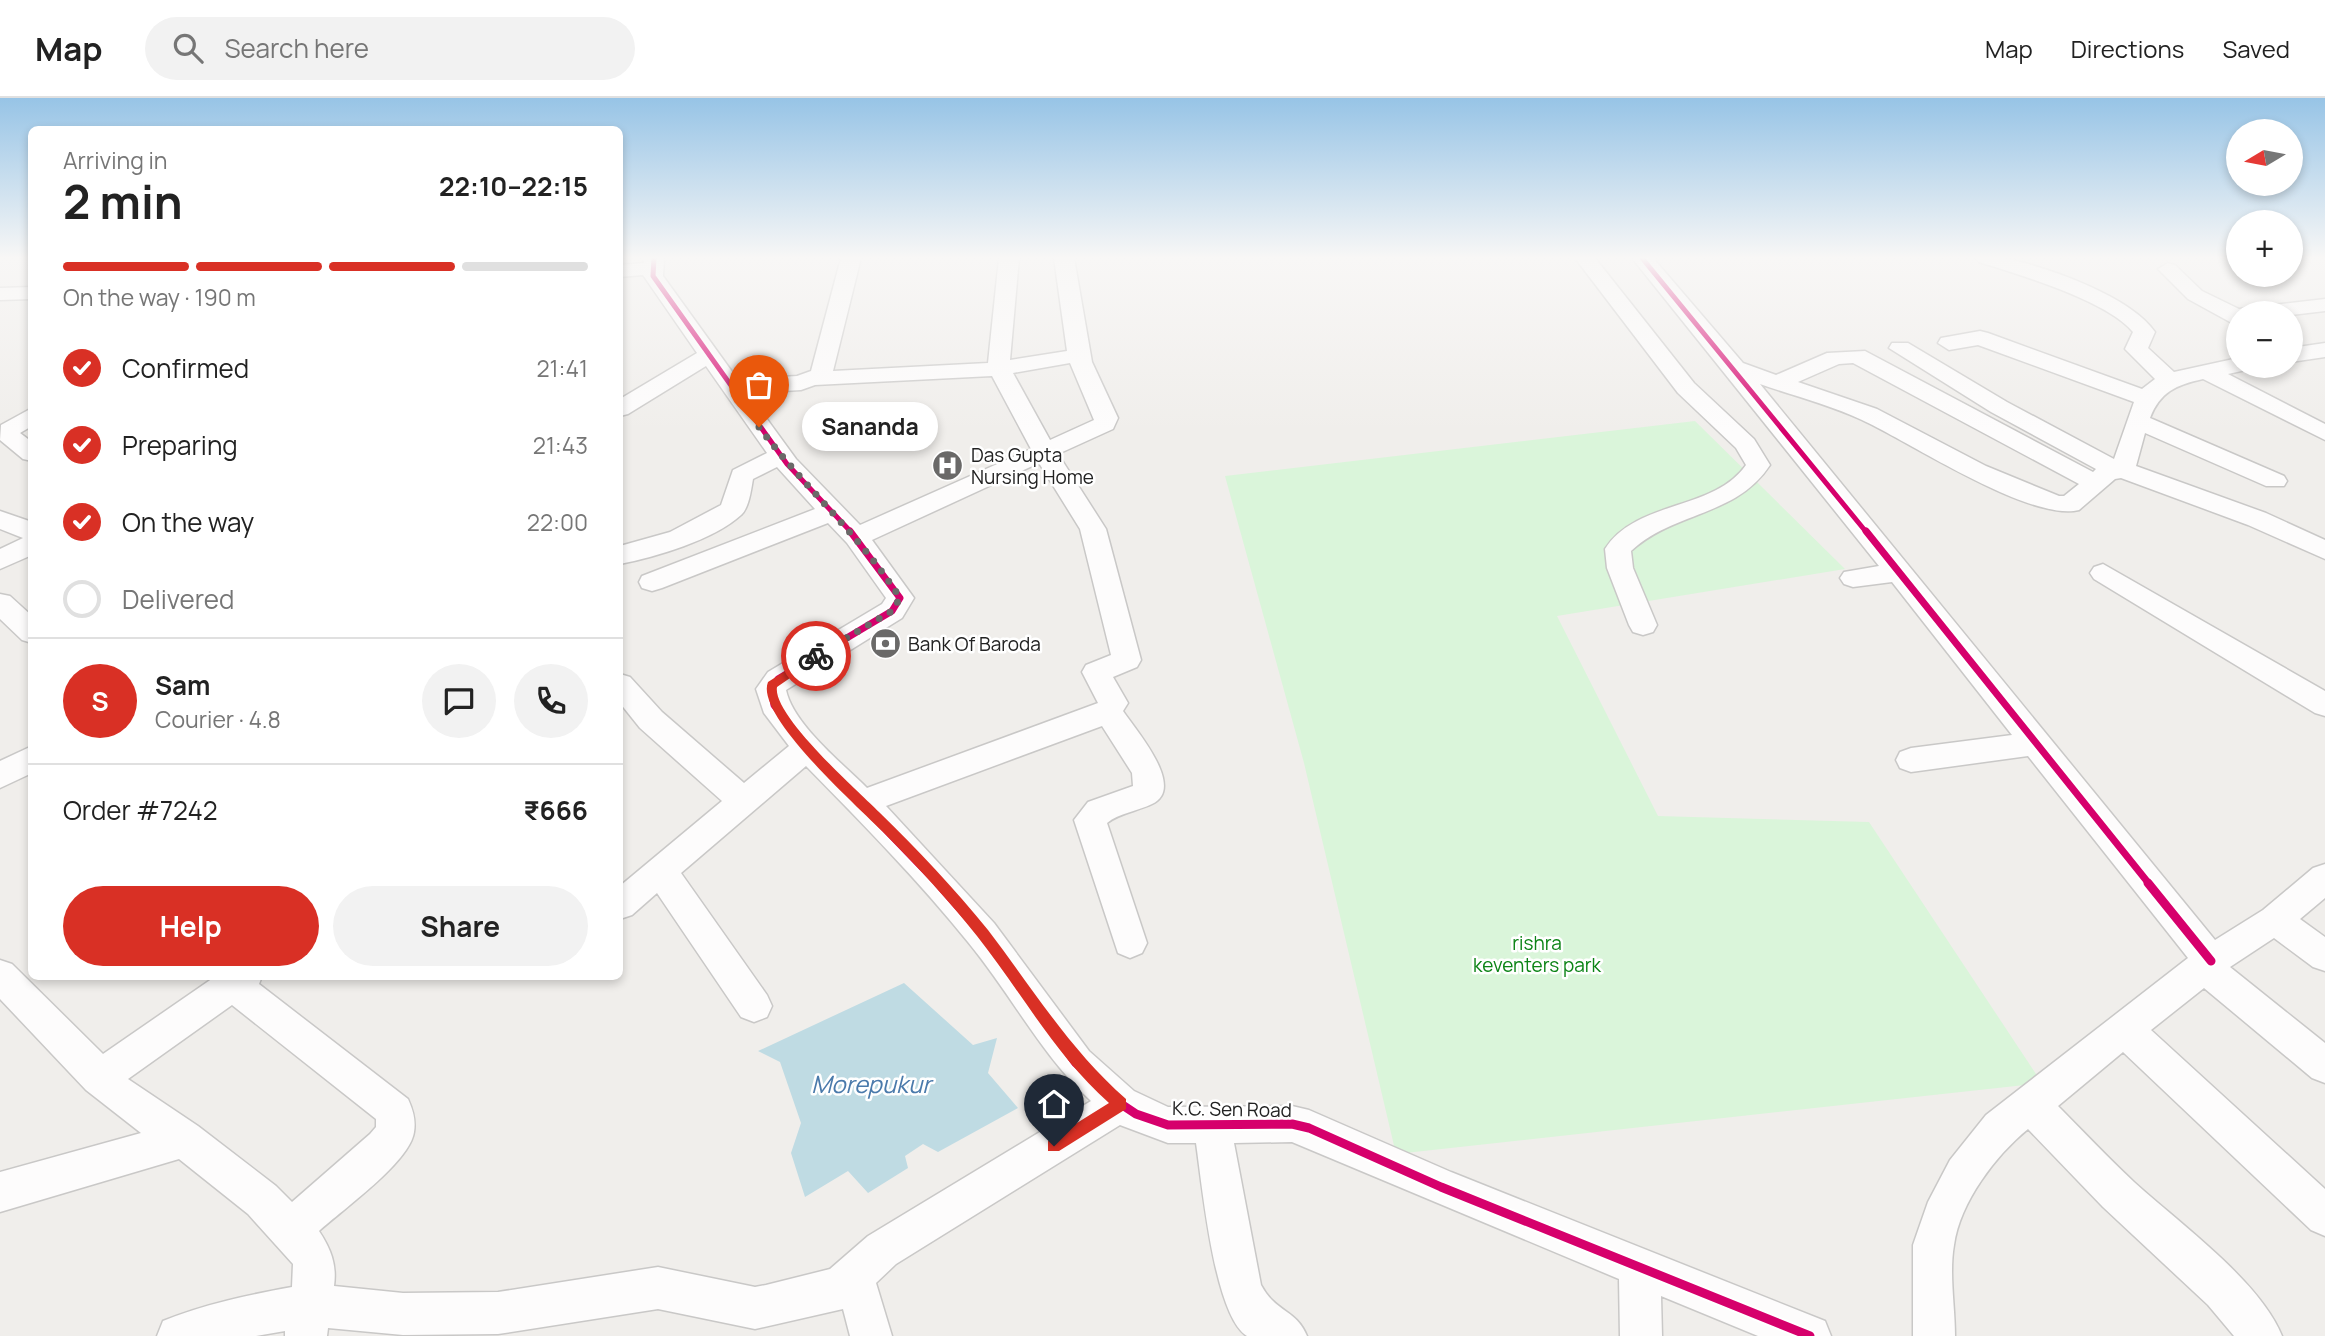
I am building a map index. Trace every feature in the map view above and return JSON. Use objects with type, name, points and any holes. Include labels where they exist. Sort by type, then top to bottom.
[{"type":"street","name":"K.C. Sen Road","points":[[679,316],[780,456],[856,537],[901,601],[892,611],[772,685],[770,694],[774,705],[807,748],[863,802],[982,933],[1076,1063],[1121,1104],[1136,1114],[1168,1125],[1301,1125],[1441,1186],[1810,1336]]},
{"type":"street","points":[[817,379],[823,370],[837,316]]},
{"type":"street","points":[[863,802],[1108,712],[1113,703],[1112,698],[1096,672],[1123,664],[1127,657],[1093,529],[1044,452],[999,369],[1002,316]]},
{"type":"street","points":[[856,537],[1107,421],[1091,394],[1073,316]]},
{"type":"street","points":[[1630,316],[1686,388],[1745,444],[1758,465],[1755,474],[1740,486],[1644,527],[1626,538],[1618,549],[1620,568],[1643,625]]},
{"type":"street","points":[[1691,316],[2036,743],[2208,964],[2325,1066]]},
{"type":"street","points":[[2127,316],[2142,326],[2144,332],[2136,349],[2170,381]]},
{"type":"street","points":[[1949,343],[1980,338],[2148,399]]},
{"type":"street","points":[[1900,348],[2112,474]]},
{"type":"street","points":[[623,407],[709,355]]},
{"type":"street","points":[[730,387],[801,383],[817,379],[999,369],[1080,355]]},
{"type":"street","points":[[1778,382],[1835,358],[1857,356],[2112,474],[2257,519],[2325,550]]},
{"type":"street","points":[[1735,368],[1869,414],[1976,471],[2049,502],[2070,505],[2112,474],[2152,391],[2170,381],[2226,368]]},
{"type":"street","points":[[2207,372],[2325,433]]},
{"type":"street","points":[[28,418],[9,430],[8,435],[28,451]]},
{"type":"street","points":[[2138,422],[2275,481]]},
{"type":"street","points":[[623,554],[677,540],[722,516],[733,509],[741,475],[780,456]]},
{"type":"street","points":[[652,582],[832,512]]},
{"type":"street","points":[[0,519],[28,530]]},
{"type":"street","points":[[0,560],[28,546]]},
{"type":"street","points":[[1853,578],[1899,572]]},
{"type":"street","points":[[2103,573],[2325,705]]},
{"type":"street","points":[[0,603],[28,629]]},
{"type":"street","points":[[623,687],[651,720],[745,802]]},
{"type":"street","points":[[1108,712],[1147,771],[1149,780],[1146,794],[1098,811],[1090,820],[1130,943]]},
{"type":"street","points":[[1911,760],[2036,743]]},
{"type":"street","points":[[623,903],[807,748]]},
{"type":"street","points":[[0,776],[28,760]]},
{"type":"street","points":[[661,872],[754,1006]]},
{"type":"street","points":[[1934,1336],[1933,1245],[1942,1216],[1964,1174],[2000,1128],[2208,964],[2274,920],[2325,878]]},
{"type":"street","points":[[2274,920],[2325,956]]},
{"type":"street","points":[[0,975],[99,1078],[123,1099],[184,1139],[262,1200],[291,1229],[312,1257],[315,1272],[309,1321]]},
{"type":"street","points":[[99,1078],[239,981],[395,1112],[395,1133],[384,1147],[291,1229]]},
{"type":"street","points":[[2126,1031],[2325,1216]]},
{"type":"street","points":[[177,1336],[233,1319],[309,1321],[403,1314],[472,1325],[563,1304],[658,1288],[743,1308],[770,1307],[842,1286],[882,1250],[1121,1104]]},
{"type":"street","points":[[2030,1104],[2117,1193],[2223,1290],[2261,1336]]},
{"type":"street","points":[[1212,1126],[1241,1291],[1255,1317],[1286,1336]]},
{"type":"street","points":[[0,1192],[184,1139]]},
{"type":"street","points":[[1639,1267],[1641,1336]]},
{"type":"street","points":[[842,1286],[859,1293],[870,1336]]},
{"type":"green space","name":"rishra keventers park","points":[[1695,421],[1845,569],[1557,616],[1658,816],[1869,822],[2042,1083],[1396,1154],[1304,763],[1225,476]]},
{"type":"water","name":"Morepukur","points":[[904,983],[973,1045],[997,1038],[988,1073],[1018,1108],[938,1152],[923,1144],[905,1156],[908,1168],[868,1193],[848,1171],[805,1197],[791,1153],[801,1123],[780,1062],[758,1051]]},
{"type":"cycle path","points":[[681,316],[787,464],[856,537],[900,598],[892,611],[778,679],[771,689],[774,705],[807,748],[902,843],[982,933],[1076,1063],[1121,1104],[1136,1114],[1168,1125],[1292,1124],[1309,1128],[1441,1187],[1810,1336]]},
{"type":"cycle path","points":[[1691,316],[2211,961]]},
{"type":"way so far","points":[[759,427],[787,464],[856,537],[901,601],[892,611],[816,656]]},
{"type":"place","name":"Sananda","points":[[759,427]]},
{"type":"place","name":"Das Gupta Nursing Home","points":[[948,466]]},
{"type":"place","name":"Bank Of Baroda","points":[[885,644]]},
{"type":"route","points":[[816,656],[772,685],[770,694],[774,705],[807,748],[902,843],[982,933],[1076,1063],[1121,1104],[1054,1146]]}]
